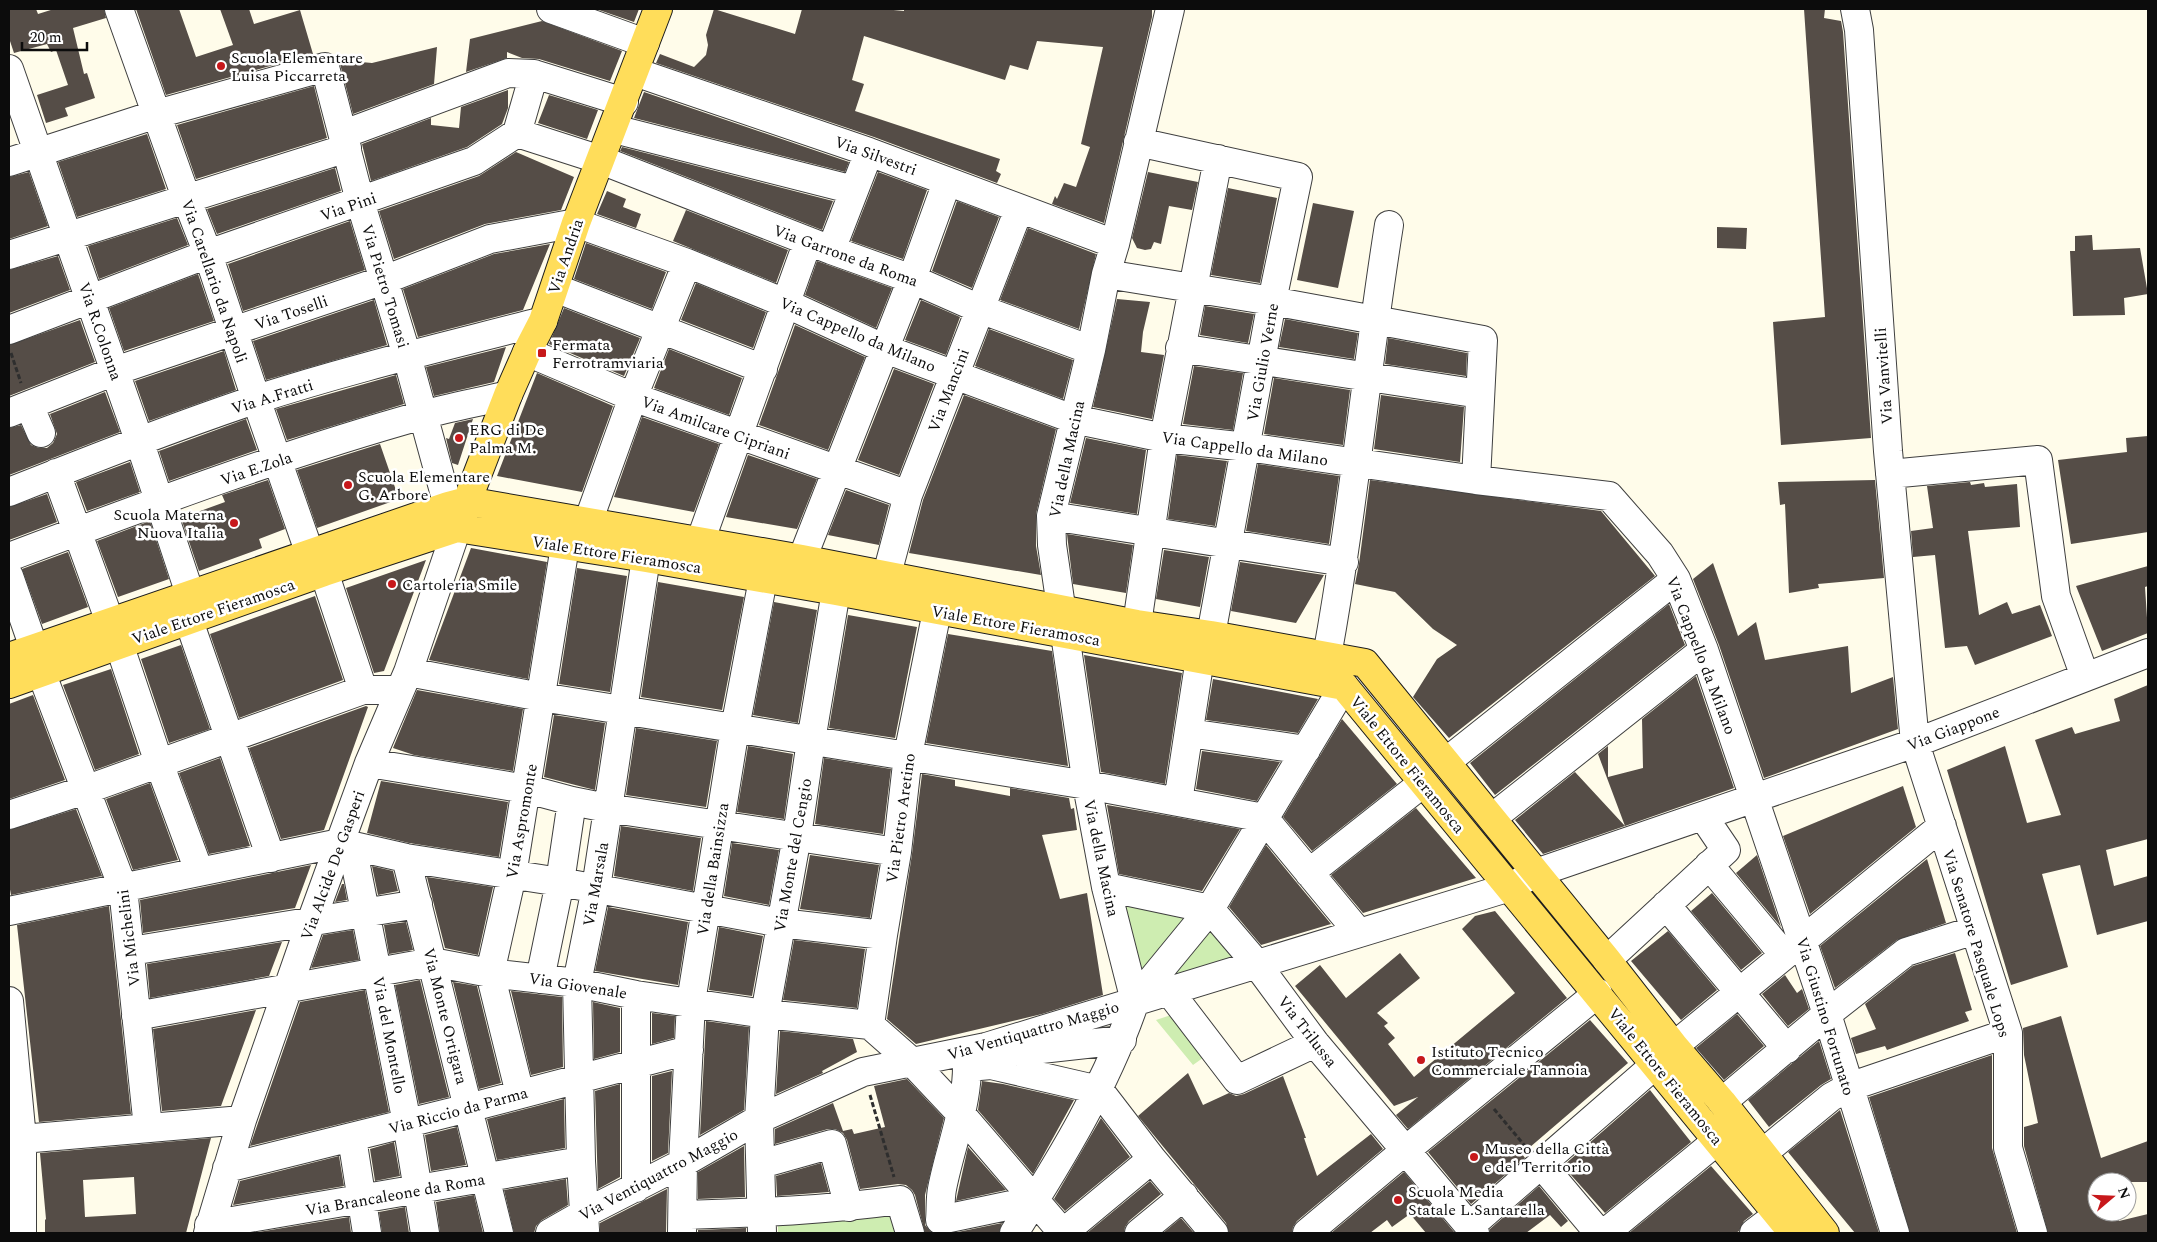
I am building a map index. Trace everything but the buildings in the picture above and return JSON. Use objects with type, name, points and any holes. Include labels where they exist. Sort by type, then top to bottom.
[{"type":"main road","name":"Via Andria","points":[[457,511],[527,352],[543,321],[576,223],[614,129],[658,9]]},
{"type":"main road","name":"Viale Ettore Fieramosca","points":[[457,511],[565,546],[763,578],[937,611],[1063,621],[1137,624],[1206,647],[1344,686],[1598,993],[1665,1055],[1718,1140],[1786,1224]]},
{"type":"main road","name":"Viale Ettore Fieramosca","points":[[9,684],[28,659],[115,633],[190,621],[317,563],[457,511],[588,522],[887,574],[1063,621],[1206,647],[1327,656],[1366,663],[1446,762]]},
{"type":"main road","name":"Viale Ettore Fieramosca","points":[[115,633],[190,594],[317,563]]},
{"type":"main road","points":[[1446,762],[1607,960],[1665,1055],[1722,1102],[1825,1233]]},
{"type":"street","name":"Via Carellario da Napoli","points":[[119,9],[208,254],[256,399],[363,690]]},
{"type":"street","points":[[551,9],[645,43]]},
{"type":"street","name":"Via della Macina","points":[[1131,1005],[1114,893],[1087,785],[1052,545],[1051,516],[1091,350],[1106,274],[1115,244],[1170,9]]},
{"type":"street","name":"Via Vanvitelli","points":[[1855,9],[1859,30],[1890,474],[1916,743]]},
{"type":"street","name":"Via Pietro Tomasi","points":[[157,114],[325,67],[360,201],[408,356],[424,415],[457,511]]},
{"type":"street","name":"Via R.Colonna","points":[[9,69],[115,370],[190,594]]},
{"type":"street","name":"Via Silvestri","points":[[635,72],[869,152],[1115,244]]},
{"type":"street","points":[[9,255],[187,200],[345,141],[508,74],[534,74],[624,102]]},
{"type":"street","points":[[534,74],[517,133],[601,160]]},
{"type":"street","points":[[9,162],[157,114]]},
{"type":"street","points":[[614,129],[854,190]]},
{"type":"street","name":"Via Pini","points":[[9,330],[208,254],[474,160],[517,133]]},
{"type":"street","points":[[1137,624],[1164,438],[1218,160],[1138,142]]},
{"type":"street","points":[[700,542],[785,303],[854,190],[869,152]]},
{"type":"street","name":"Via Garrone da Roma","points":[[601,160],[820,246],[912,279],[980,309],[1091,350]]},
{"type":"street","name":"Via Giulio Verne","points":[[1178,802],[1189,733],[1229,544],[1272,301],[1298,177],[1218,160]]},
{"type":"street","points":[[802,559],[912,279],[947,182]]},
{"type":"street","name":"Via Mancini","points":[[887,574],[908,495],[1019,209]]},
{"type":"street","name":"Via Cappello da Milano","points":[[576,223],[687,263],[785,303],[885,349],[1073,419],[1164,438],[1247,447],[1355,464],[1609,496],[1660,554],[1676,579],[1704,650],[1755,799]]},
{"type":"street","name":"Via Toselli","points":[[19,409],[115,370],[234,332],[384,280],[490,239],[576,223]]},
{"type":"street","points":[[1327,656],[1344,562],[1366,377],[1389,225]]},
{"type":"street","points":[[588,522],[632,397],[687,263]]},
{"type":"street","points":[[1106,274],[1272,301],[1483,340],[1476,480]]},
{"type":"street","points":[[555,288],[763,369]]},
{"type":"street","name":"Via A.Fratti","points":[[9,492],[139,440],[256,399],[408,356],[543,321]]},
{"type":"street","points":[[1180,348],[1480,394]]},
{"type":"street","name":"Via Amilcare Cipriani","points":[[527,352],[632,397],[908,495]]},
{"type":"street","name":"Via E.Zola","points":[[9,557],[159,501],[278,460],[424,415],[508,395]]},
{"type":"street","points":[[19,409],[40,433]]},
{"type":"street","points":[[1890,474],[2038,460],[2056,596],[2085,678]]},
{"type":"street","points":[[56,474],[115,633],[159,763],[199,871]]},
{"type":"street","name":"Via Alcide De Gasperi","points":[[208,1229],[242,1120],[311,922],[369,763],[404,681],[457,511]]},
{"type":"street","points":[[1051,516],[1344,562]]},
{"type":"street","name":"Via Aspromonte","points":[[520,1094],[490,973],[512,875],[565,546]]},
{"type":"street","name":"Via Marsala","points":[[585,1223],[581,1161],[577,983],[596,888],[646,558]]},
{"type":"street","name":"Via Michelini","points":[[9,576],[28,659],[85,790],[123,888],[148,1128]]},
{"type":"street","name":"Via della Bainsizza","points":[[683,1224],[683,1163],[691,1002],[735,728],[763,578]]},
{"type":"street","points":[[1446,762],[1676,579]]},
{"type":"street","name":"Via Monte del Cengio","points":[[762,1223],[759,1119],[765,1014],[797,836],[836,592]]},
{"type":"street","name":"Via Pietro Aretino","points":[[870,1025],[897,852],[908,755],[937,611]]},
{"type":"street","points":[[190,621],[272,858]]},
{"type":"street","points":[[1492,818],[1704,650]]},
{"type":"street","name":"Via Giappone","points":[[1703,816],[1916,743],[2148,653]]},
{"type":"street","points":[[9,815],[85,790],[363,690],[404,681],[542,697],[908,755],[1087,785],[1264,818],[1359,933]]},
{"type":"street","points":[[1014,1233],[1099,1090],[1122,1040],[1131,1005],[1210,910],[1344,686]]},
{"type":"street","points":[[1189,733],[1306,750]]},
{"type":"street","name":"Via Senatore Pasquale Lops","points":[[1916,743],[2008,1033],[2008,1148],[2033,1233]]},
{"type":"street","points":[[369,763],[527,789],[607,808],[897,852]]},
{"type":"street","points":[[1309,873],[1424,783]]},
{"type":"street","name":"Via Giustino Fortunato","points":[[1755,799],[1793,947],[1827,1014],[1848,1087],[1895,1233]]},
{"type":"street","points":[[540,979],[560,882],[572,801]]},
{"type":"street","points":[[1703,816],[1718,858],[1793,947]]},
{"type":"street","name":"Via Ventiquattro Maggio","points":[[550,1233],[585,1223],[636,1188],[759,1119],[863,1072],[912,1062],[980,1057],[1250,962],[1359,933],[1510,888],[1536,873],[1703,816]]},
{"type":"street","points":[[1472,1230],[1541,1164],[1665,1055],[1793,947],[1942,826]]},
{"type":"street","points":[[9,911],[340,843],[406,858],[596,888],[781,923],[883,935]]},
{"type":"street","name":"Via del Montello","points":[[340,843],[356,866],[407,1123],[425,1233]]},
{"type":"street","name":"Via Monte Ortigara","points":[[406,858],[499,1233]]},
{"type":"street","points":[[1607,960],[1718,858]]},
{"type":"street","points":[[1114,893],[1210,910]]},
{"type":"street","points":[[131,951],[418,904]]},
{"type":"street","points":[[1666,905],[1787,1049]]},
{"type":"street","name":"Via Trilussa","points":[[1210,910],[1316,1043],[1472,1230]]},
{"type":"street","points":[[1722,1102],[1827,1014],[1906,952],[1975,930]]},
{"type":"street","name":"Via Giovenale","points":[[136,1016],[432,962],[490,973],[577,983],[636,995],[765,1014],[870,1025]]},
{"type":"street","points":[[1169,992],[1237,1080],[1316,1043]]},
{"type":"street","points":[[1308,1233],[1598,993]]},
{"type":"street","points":[[636,995],[636,1188]]},
{"type":"street","points":[[9,1001],[14,1109],[22,1139],[22,1233]]},
{"type":"street","points":[[870,1025],[912,1062],[960,1113],[1063,1233],[1152,1159]]},
{"type":"street","points":[[1763,1153],[1831,1097],[1848,1087],[2008,1033]]},
{"type":"street","points":[[980,1057],[1122,1040]]},
{"type":"street","name":"Via Riccio da Parma","points":[[227,1168],[352,1138],[689,1050]]},
{"type":"street","points":[[980,1057],[1099,1090],[1152,1159],[1214,1233]]},
{"type":"street","points":[[980,1057],[960,1113],[941,1191],[940,1220],[1035,1200]]},
{"type":"street","points":[[22,1139],[242,1120]]},
{"type":"street","points":[[352,1138],[367,1233]]},
{"type":"street","points":[[1605,1233],[1718,1140]]},
{"type":"street","points":[[761,1164],[832,1144],[849,1207]]},
{"type":"street","name":"Via Brancaleone da Roma","points":[[208,1229],[309,1221],[361,1199],[581,1161]]},
{"type":"street","points":[[1541,1164],[1599,1233]]},
{"type":"street","points":[[1139,1233],[1184,1196]]},
{"type":"street","points":[[683,1224],[762,1223],[900,1200],[910,1233]]},
{"type":"street","points":[[1754,1233],[1786,1224]]},
{"type":"path","points":[[9,348],[19,409]]},
{"type":"path","points":[[863,1072],[900,1200]]},
{"type":"path","points":[[1479,1091],[1541,1164]]},
{"type":"green space","points":[[1122,899],[1202,920],[1244,962],[1142,992]]},
{"type":"green space","points":[[1174,1014],[1207,1055],[1193,1065],[1156,1020]]},
{"type":"green space","points":[[897,1210],[903,1233],[778,1233],[778,1221]]},
{"type":"place","name":"Scuola Elementare Luisa Piccarreta","points":[[221,66]]},
{"type":"place","name":"Fermata Ferrotramviaria","points":[[542,353]]},
{"type":"place","name":"ERG di De Palma M.","points":[[459,438]]},
{"type":"place","name":"Scuola Elementare G. Arbore","points":[[348,485]]},
{"type":"place","name":"Scuola Materna Nuova Italia","points":[[234,523]]},
{"type":"place","name":"Cartoleria Smile","points":[[392,584]]},
{"type":"place","name":"Istituto Tecnico Commerciale Tannoia","points":[[1421,1060]]},
{"type":"place","name":"Museo della Città e del Territorio","points":[[1474,1157]]},
{"type":"place","name":"Scuola Media Statale L.Santarella","points":[[1398,1200]]}]
